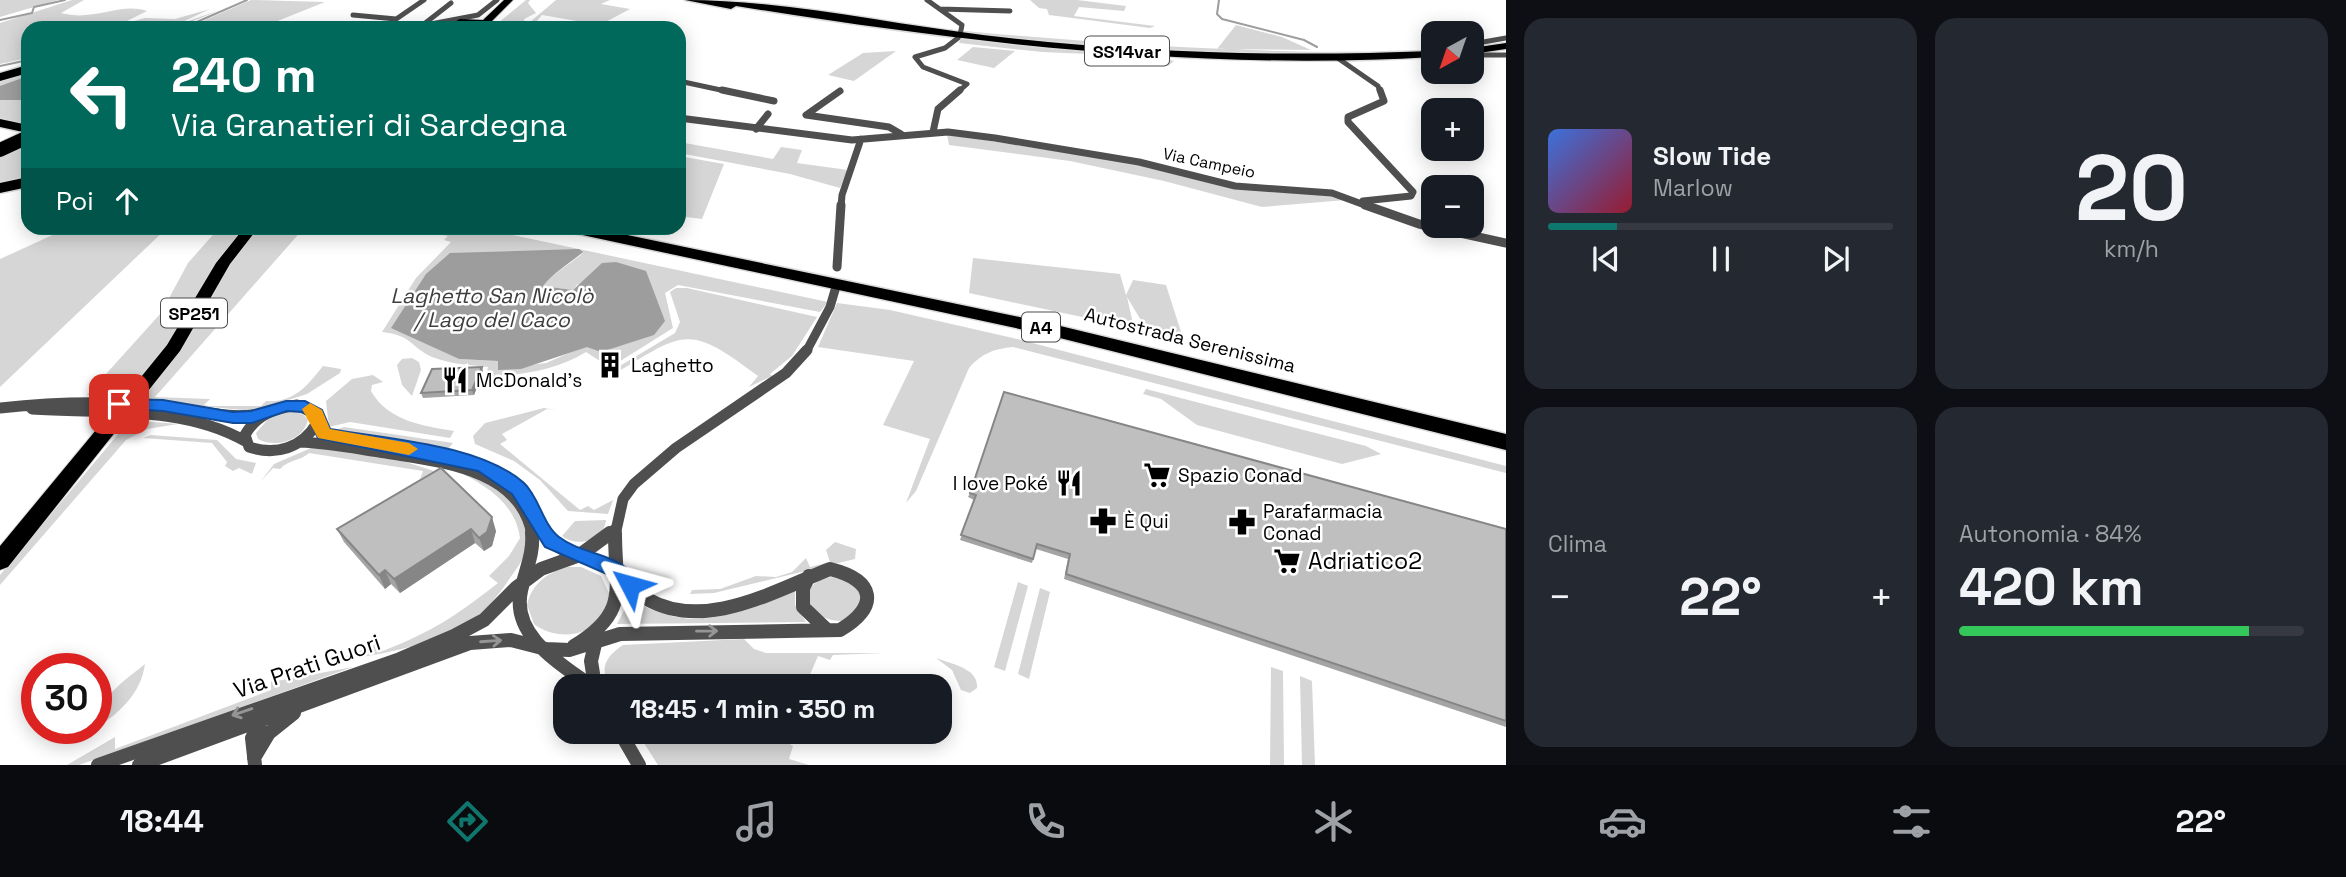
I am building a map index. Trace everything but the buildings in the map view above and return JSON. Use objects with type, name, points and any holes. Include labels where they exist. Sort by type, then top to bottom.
[{"type":"highway","points":[[690,0],[823,18]]},
{"type":"highway","name":"SS14var","points":[[719,0],[961,37],[1113,50],[1294,57],[1421,54]]},
{"type":"highway","points":[[745,0],[823,18]]},
{"type":"highway","points":[[1484,51],[1506,46]]},
{"type":"highway","points":[[0,74],[21,70]]},
{"type":"highway","points":[[0,125],[21,132]]},
{"type":"highway","points":[[0,135],[21,134]]},
{"type":"highway","points":[[0,145],[21,137]]},
{"type":"highway","points":[[0,150],[21,138]]},
{"type":"highway","points":[[0,188],[21,184]]},
{"type":"highway","name":"Autostrada Serenissima","points":[[606,235],[1048,329],[1506,442]]},
{"type":"highway","name":"Autostrada Serenissima","points":[[645,235],[1048,320],[1506,432]]},
{"type":"main road","points":[[489,21],[509,0]]},
{"type":"main road","points":[[470,21],[495,13]]},
{"type":"main road","name":"SP251","points":[[0,561],[174,347],[223,263],[245,235]]},
{"type":"street","points":[[394,21],[424,0]]},
{"type":"street","points":[[442,21],[478,15],[497,0]]},
{"type":"street","points":[[927,0],[962,25],[959,36],[945,48],[915,57],[923,67],[967,83],[938,109],[933,132]]},
{"type":"street","points":[[428,21],[451,3]]},
{"type":"street","points":[[940,9],[1010,11]]},
{"type":"street","points":[[353,15],[396,19]]},
{"type":"street","points":[[1484,42],[1506,38]]},
{"type":"street","points":[[1327,51],[1378,86],[1384,101],[1357,111],[1348,117],[1348,122],[1413,192],[1411,196],[1396,199],[1360,201]]},
{"type":"street","points":[[1484,52],[1506,55]]},
{"type":"street","points":[[686,82],[774,101]]},
{"type":"street","name":"Via Campeio","points":[[840,91],[806,116],[889,127],[901,135]]},
{"type":"street","points":[[756,129],[768,114]]},
{"type":"street","name":"Via Campeio","points":[[686,119],[861,139],[933,132],[960,133],[1047,146],[1139,162],[1235,186],[1320,191],[1360,201],[1419,224],[1506,243]]},
{"type":"street","points":[[836,267],[842,195],[861,139]]},
{"type":"street","points":[[569,650],[609,618],[617,598],[614,530],[622,502],[633,485],[798,362],[831,307],[835,290]]},
{"type":"street","points":[[6,407],[53,401],[163,406],[233,417],[264,413],[286,406],[305,407],[316,414],[317,423],[324,433],[447,456],[484,467],[519,489],[552,542],[614,568]]},
{"type":"street","points":[[6,407],[203,421],[232,431],[249,447],[265,451],[285,449],[300,442],[317,423]]},
{"type":"street","points":[[245,442],[248,427],[264,413]]},
{"type":"street","points":[[300,442],[341,445],[442,462],[478,473],[499,485],[518,504],[532,531],[522,582],[520,618],[525,628],[546,649]]},
{"type":"street","points":[[522,582],[549,564],[580,555],[614,530]]},
{"type":"street","name":"Via Prati Guori","points":[[139,765],[470,643],[511,640],[546,649],[569,650],[620,634],[840,630],[860,620],[868,609],[868,594],[860,582],[845,571],[830,569],[727,609],[676,611],[645,598],[614,568]]},
{"type":"street","points":[[809,576],[803,588],[803,607],[818,624],[828,629]]},
{"type":"street","name":"Via Prati Guori","points":[[98,765],[400,659],[484,620],[522,582]]},
{"type":"street","name":"Via Prati Guori","points":[[592,674],[591,661],[595,644]]},
{"type":"street","name":"Via Prati Guori","points":[[546,649],[578,674]]},
{"type":"street","points":[[254,762],[252,738],[260,722],[284,706],[374,672],[400,659]]},
{"type":"street","points":[[254,762],[269,733],[311,701]]},
{"type":"street","points":[[627,744],[639,765]]},
{"type":"shaded area","points":[[0,0],[58,0],[0,17]]},
{"type":"shaded area","points":[[72,0],[84,0],[61,13],[85,15],[127,9],[147,11],[127,21],[21,21],[21,60],[0,64],[0,23]]},
{"type":"shaded area","points":[[251,0],[325,2],[278,21],[203,21]]},
{"type":"shaded area","points":[[526,0],[530,0],[528,3],[536,13],[524,21],[500,21]]},
{"type":"shaded area","points":[[556,0],[610,0],[601,4],[630,9],[608,21],[577,21],[542,15],[537,21],[531,21]]},
{"type":"shaded area","points":[[1030,0],[1077,0],[1126,6],[1124,11],[1079,7],[1074,16],[1155,26],[1150,28],[1049,15],[1047,9],[1039,8]]},
{"type":"shaded area","points":[[210,9],[185,21],[134,21],[145,18],[175,19]]},
{"type":"shaded area","points":[[1236,25],[1282,37],[1311,50],[1217,49]]},
{"type":"shaded area","points":[[965,31],[1145,45],[1326,52],[1330,55],[1153,51],[962,35]]},
{"type":"shaded area","points":[[961,38],[1158,56],[1174,61],[1168,66],[1160,57],[1042,52],[959,43]]},
{"type":"shaded area","points":[[973,47],[1015,51],[994,68],[957,60]]},
{"type":"shaded area","points":[[896,51],[854,81],[828,75],[863,53]]},
{"type":"shaded area","points":[[21,73],[21,123],[0,120],[0,79]]},
{"type":"shaded area","points":[[947,134],[1137,164],[1232,188],[1335,196],[1346,200],[1262,207],[1164,181],[1070,161],[949,145]]},
{"type":"shaded area","points":[[686,143],[773,159],[781,147],[802,150],[797,163],[848,170],[840,188],[790,174],[686,154]]},
{"type":"shaded area","points":[[21,147],[21,182],[0,186],[0,155]]},
{"type":"shaded area","points":[[686,157],[724,164],[702,219],[686,217]]},
{"type":"shaded area","points":[[53,235],[160,235],[0,387],[0,259]]},
{"type":"shaded area","points":[[213,235],[298,235],[155,397],[210,399],[204,405],[209,406],[261,406],[266,401],[284,399],[299,392],[323,366],[341,369],[340,373],[307,394],[253,411],[87,395],[161,313],[188,263]]},
{"type":"shaded area","points":[[443,235],[513,235],[828,302],[820,312],[678,285],[665,293],[673,328],[614,365],[606,365],[586,352],[550,368],[486,377],[488,367],[432,357],[405,338],[382,332],[416,278],[451,242],[444,240],[448,236]],"holes":[[[583,253],[542,286],[573,290],[578,284],[627,342],[606,350],[590,344],[546,363],[498,369],[499,361],[459,359],[398,330]]]},
{"type":"shaded area","points":[[973,258],[1120,274],[1126,295],[1133,280],[1166,285],[1183,338],[1142,322],[1127,297],[1134,328],[969,293]]},
{"type":"shaded area","points":[[676,288],[687,288],[817,317],[792,356],[770,374],[772,376],[749,387],[758,376],[716,348],[701,341],[687,339],[658,348],[616,373],[613,370],[675,333],[680,322],[670,292]]},
{"type":"shaded area","points":[[837,303],[890,310],[1013,338],[1506,466],[1506,473],[1013,347],[989,353],[969,368],[916,491],[906,503],[930,439],[883,425],[914,361],[818,347]]},
{"type":"shaded area","points":[[412,358],[419,362],[421,370],[412,396],[402,385],[397,365],[402,359]]},
{"type":"shaded area","points":[[373,375],[383,382],[372,385],[371,391],[387,409],[419,424],[454,431],[450,438],[350,422],[329,427],[326,401],[352,379]]},
{"type":"shaded area","points":[[1146,389],[1366,446],[1381,454],[1342,464],[1197,425],[1161,399],[1143,394]]},
{"type":"shaded area","points":[[544,408],[556,410],[547,409],[502,434],[507,440],[500,444],[580,510],[588,506],[594,510],[613,500],[608,514],[568,511],[540,480],[514,461],[475,444],[473,436],[485,423]]},
{"type":"shaded area","points":[[291,411],[300,412],[308,419],[301,432],[280,443],[258,439],[256,433],[270,417]]},
{"type":"shaded area","points":[[130,420],[178,424],[147,429],[126,440],[0,585],[0,575]]},
{"type":"shaded area","points":[[344,427],[453,443],[448,449],[333,431]]},
{"type":"shaded area","points":[[151,435],[217,440],[236,459],[256,463],[252,474],[239,468],[233,471],[225,466],[227,462],[212,443],[143,438]]},
{"type":"shaded area","points":[[318,445],[387,456],[434,471],[420,479],[423,471],[309,453],[280,469],[273,468],[260,482],[274,464]]},
{"type":"shaded area","points":[[452,468],[479,479],[505,496],[523,518],[527,547],[518,567],[485,609],[459,628],[413,646],[331,662],[380,643],[383,651],[416,637],[456,614],[498,583],[489,576],[509,556],[520,538],[517,525],[512,514],[496,495]]},
{"type":"shaded area","points":[[606,520],[600,533],[589,540],[575,542],[562,536],[575,521]]},
{"type":"shaded area","points":[[835,542],[856,549],[855,559],[714,593],[690,594],[692,590],[720,589],[756,576],[776,577],[792,572],[806,558],[810,567],[830,562],[826,550]]},
{"type":"shaded area","points":[[568,567],[581,567],[601,576],[610,595],[604,612],[595,624],[578,633],[560,634],[534,624],[527,605],[529,597],[541,580]]},
{"type":"shaded area","points":[[832,577],[848,580],[860,592],[861,607],[842,621],[830,620],[820,615],[809,602],[812,587]]},
{"type":"shaded area","points":[[1018,582],[1028,586],[1005,671],[994,667]]},
{"type":"shaded area","points":[[1040,588],[1050,592],[1029,679],[1018,674]]},
{"type":"shaded area","points":[[795,589],[795,605],[806,622],[617,624],[630,599],[675,617],[713,618],[751,607]]},
{"type":"shaded area","points":[[744,639],[754,649],[766,653],[884,653],[833,655],[830,660],[818,656],[810,674],[605,674],[606,662],[623,645]]},
{"type":"shaded area","points":[[936,658],[969,671],[974,676],[977,688],[970,693],[961,690],[952,670]]},
{"type":"shaded area","points":[[145,664],[134,693],[112,717],[112,693]]},
{"type":"shaded area","points":[[353,667],[79,765],[67,765],[103,744],[112,744],[115,737],[115,749],[271,690],[271,682]]},
{"type":"shaded area","points":[[1271,667],[1283,671],[1284,765],[1270,765]]},
{"type":"shaded area","points":[[1300,676],[1312,681],[1315,765],[1302,765]]},
{"type":"shaded area","points":[[645,744],[790,744],[793,746],[789,759],[809,765],[658,765]]},
{"type":"water","points":[[21,78],[21,100],[0,100],[0,86]]},
{"type":"water","name":"Laghetto San Nicolò / Lago del Caco","points":[[579,249],[583,252],[543,286],[573,290],[602,263],[616,262],[646,271],[665,321],[654,335],[601,352],[587,347],[521,369],[498,370],[498,361],[459,359],[391,328],[426,274],[450,253]]},
{"type":"waterway","points":[[0,20],[32,13],[34,7],[65,0]]},
{"type":"waterway","points":[[199,21],[247,0]]},
{"type":"waterway","points":[[1219,0],[1217,14],[1222,19],[1304,40],[1317,47]]},
{"type":"waterway","points":[[0,66],[21,62]]},
{"type":"slow traffic","points":[[310,409],[316,414],[317,423],[324,433],[409,449]]},
{"type":"place","name":"Laghetto","points":[[610,365]]},
{"type":"place","name":"McDonald's","points":[[455,380]]},
{"type":"place","name":"Spazio Conad","points":[[1157,475]]},
{"type":"place","name":"I love Poké","points":[[1069,483]]},
{"type":"place","name":"È Qui","points":[[1103,521]]},
{"type":"place","name":"Parafarmacia Conad","points":[[1242,522]]},
{"type":"place","name":"Adriatico2","points":[[1287,561]]},
{"type":"route","points":[[119,404],[163,406],[233,417],[252,417],[297,405],[316,414],[317,423],[324,433],[465,460],[502,476],[519,489],[552,542],[559,548],[614,568],[630,585]]}]
